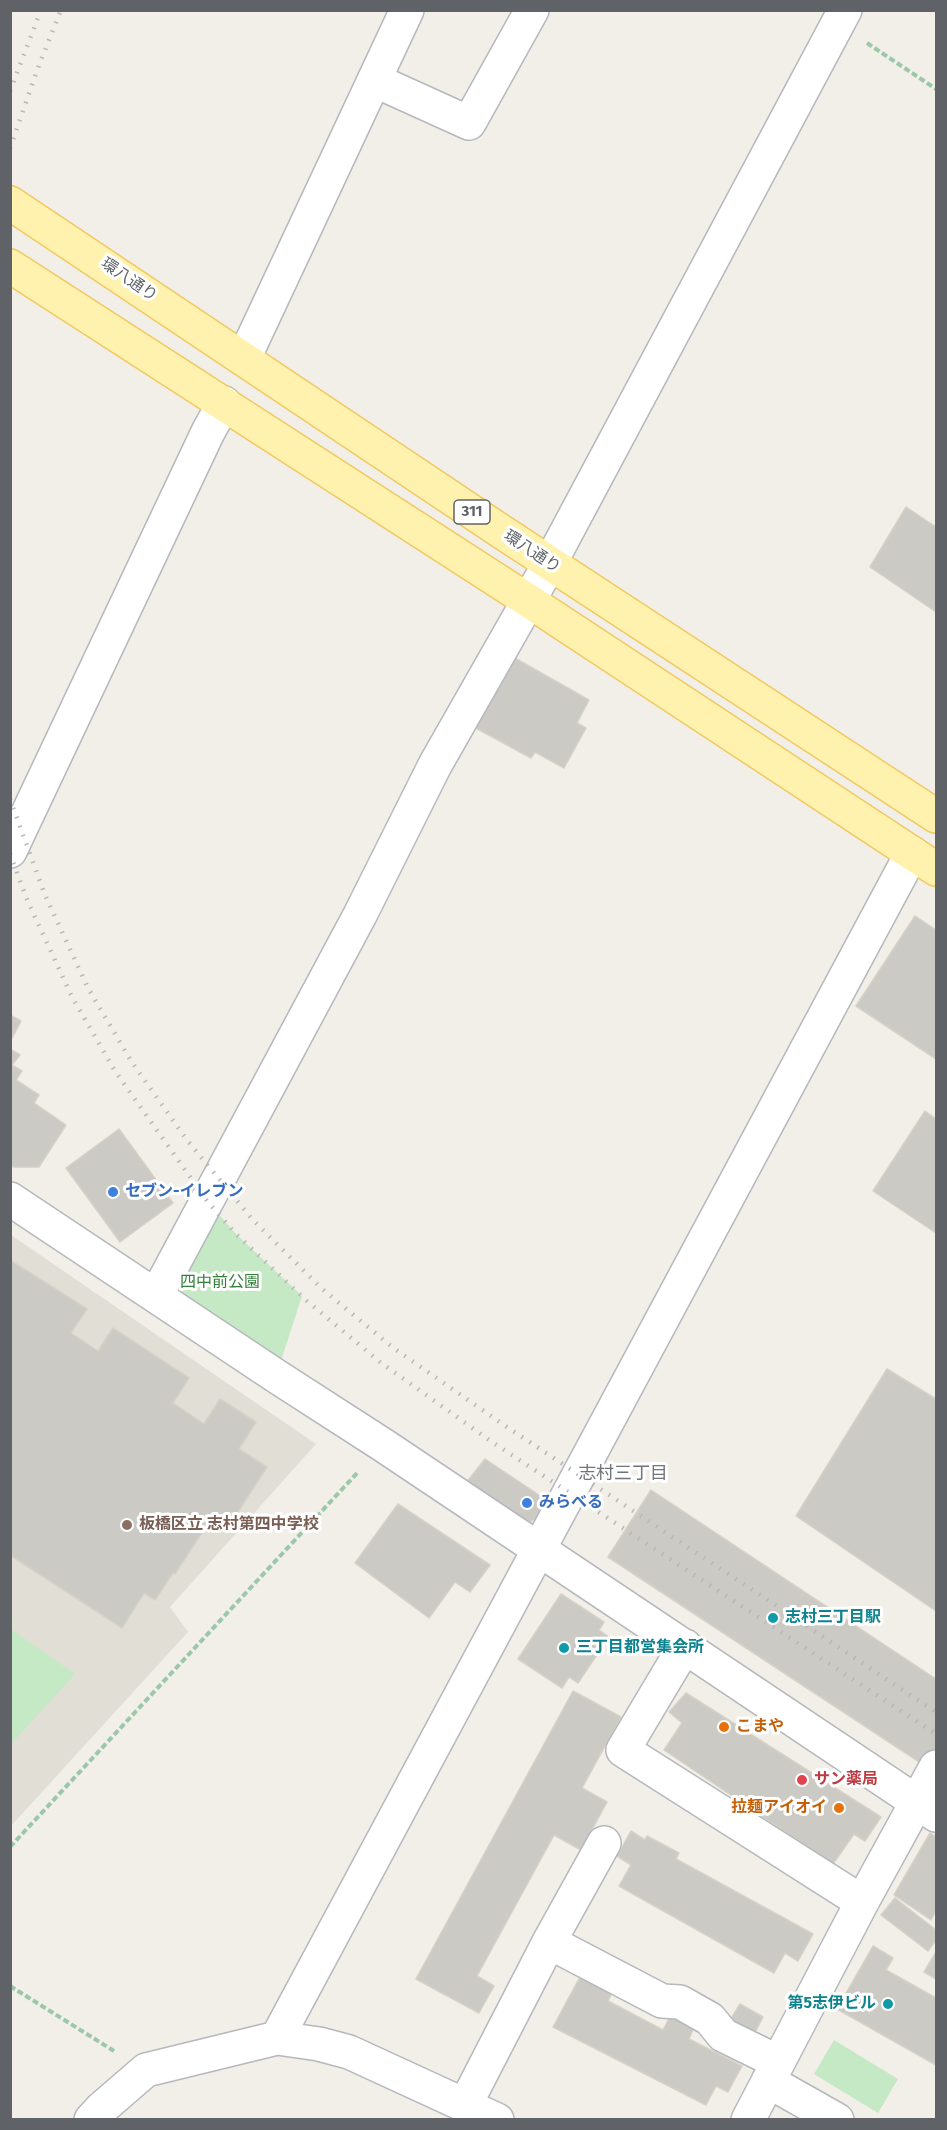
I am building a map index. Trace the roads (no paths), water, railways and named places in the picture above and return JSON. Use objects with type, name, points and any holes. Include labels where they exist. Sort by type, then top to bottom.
[{"type":"main road","name":"環八通り","points":[[10,203],[244,358],[355,435],[936,813]]},
{"type":"main road","name":"311","points":[[10,266],[529,601],[924,861]]},
{"type":"street","points":[[244,358],[406,10]]},
{"type":"street","points":[[374,80],[469,123],[532,10]]},
{"type":"street","points":[[156,1296],[360,915],[435,765],[550,563],[841,17]]},
{"type":"street","points":[[10,851],[208,432],[224,403]]},
{"type":"street","points":[[276,2038],[539,1550],[924,861]]},
{"type":"street","points":[[10,1199],[927,1808]]},
{"type":"street","points":[[685,1646],[623,1750],[862,1902]]},
{"type":"street","points":[[748,2120],[862,1902],[927,1808],[936,1767]]},
{"type":"street","points":[[465,2105],[549,1942],[604,1843]]},
{"type":"street","points":[[549,1942],[662,2001],[680,2002],[710,2019],[723,2035],[837,2120]]},
{"type":"street","points":[[91,2120],[146,2070],[276,2038],[319,2044],[349,2052],[496,2120]]},
{"type":"railway","points":[[10,91],[41,10]]},
{"type":"railway","points":[[10,148],[61,10]]},
{"type":"railway","points":[[10,799],[45,895],[88,988],[131,1061],[187,1140],[252,1219],[320,1287],[392,1347],[504,1425],[936,1712]]},
{"type":"railway","points":[[10,854],[28,902],[72,997],[115,1071],[207,1201],[236,1234],[307,1301],[380,1362],[492,1442],[936,1734]]},
{"type":"place","name":"セブン-イレブン","points":[[113,1192]]},
{"type":"place","name":"みらべる","points":[[527,1503]]},
{"type":"place","name":"板橋区立 志村第四中学校","points":[[127,1525]]},
{"type":"place","name":"志村三丁目駅","points":[[773,1618]]},
{"type":"place","name":"三丁目都営集会所","points":[[564,1648]]},
{"type":"place","name":"こまや","points":[[724,1727]]},
{"type":"place","name":"サン薬局","points":[[802,1780]]},
{"type":"place","name":"拉麺アイオイ","points":[[839,1808]]},
{"type":"place","name":"第5志伊ビル","points":[[888,2004]]},
{"type":"district","name":"志村三丁目","points":[[623,1474]]},
{"type":"park label","name":"四中前公園","points":[[220,1283]]}]
